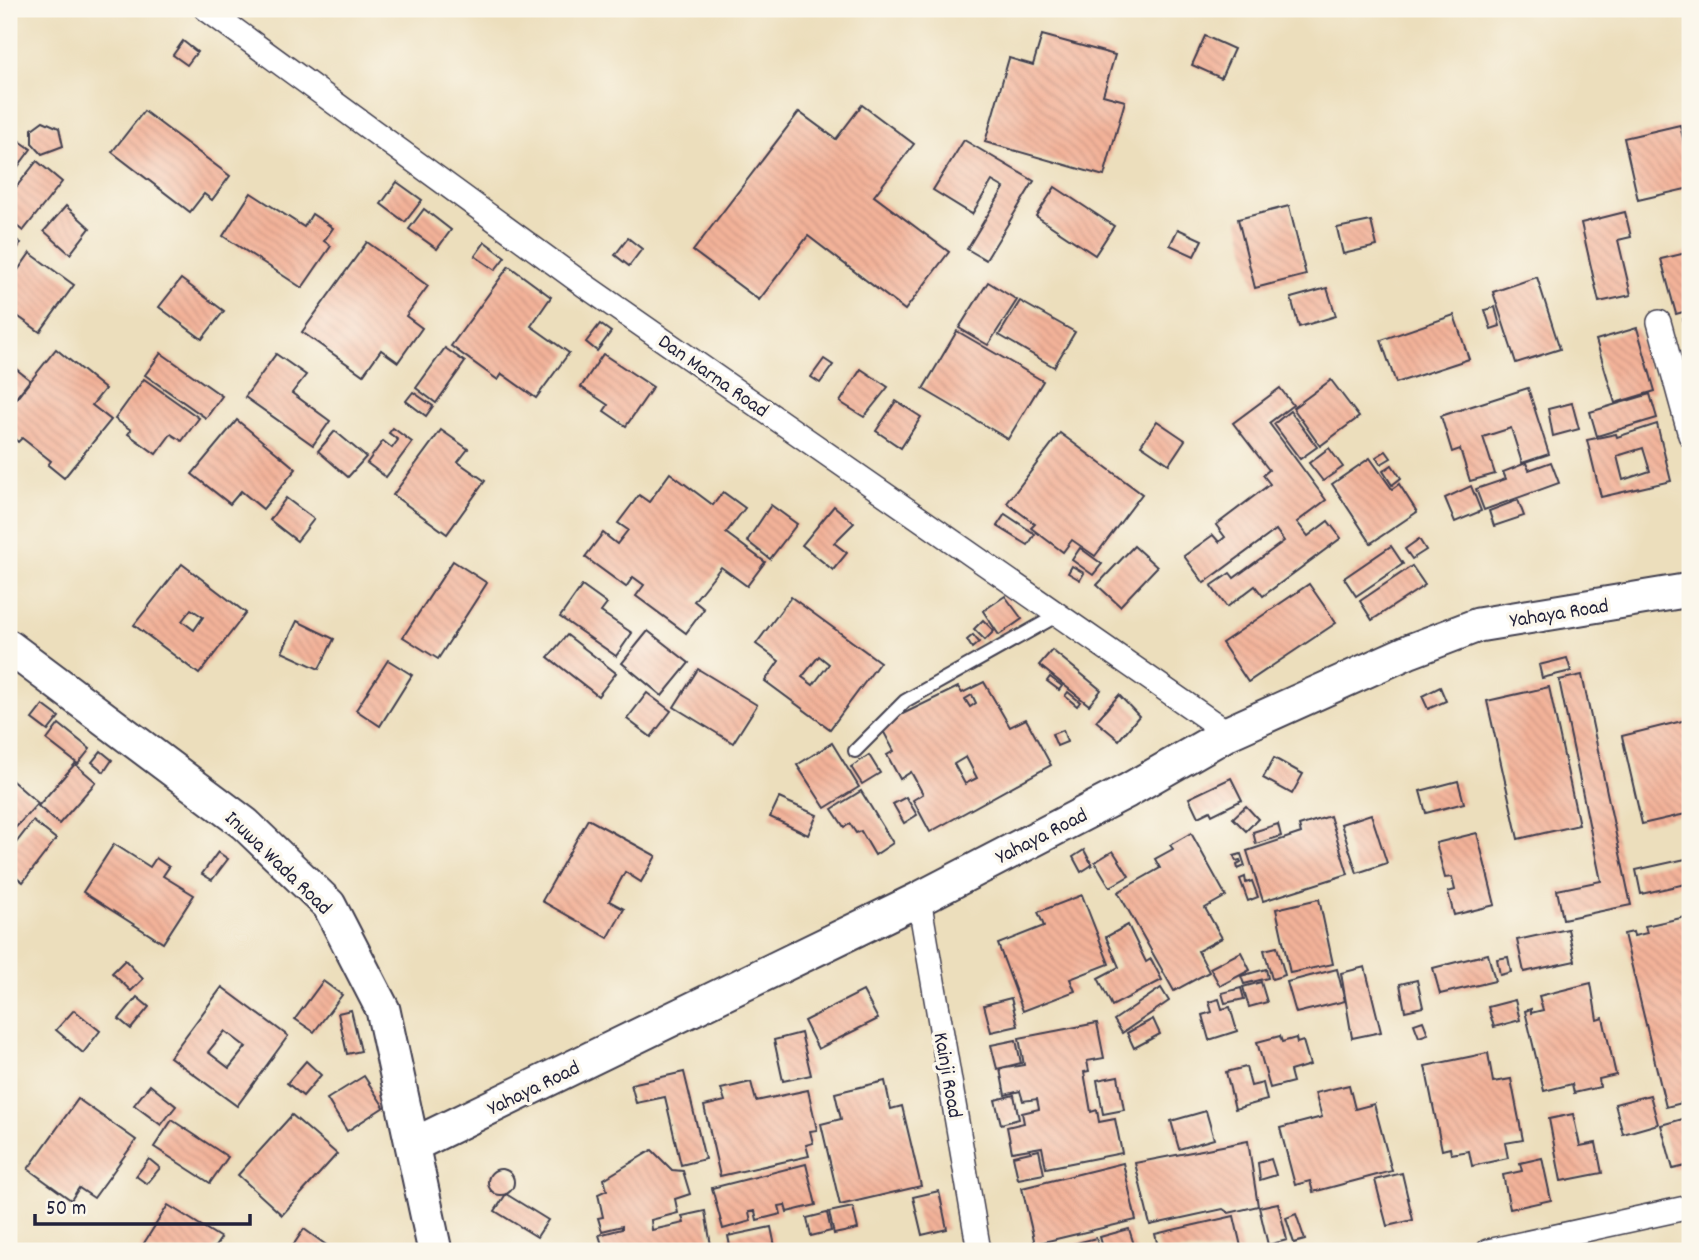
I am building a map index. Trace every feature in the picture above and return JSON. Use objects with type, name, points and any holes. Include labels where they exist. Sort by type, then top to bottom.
[{"type":"street","name":"Dan Marna Road","points":[[206,9],[584,285],[1228,733]]},
{"type":"street","points":[[1659,322],[1690,435]]},
{"type":"street","name":"Yahaya Road","points":[[413,1145],[919,899],[1127,791],[1228,733],[1410,650],[1478,625],[1690,590]]},
{"type":"street","name":"Inuwa Wada Road","points":[[9,647],[245,824],[329,905],[383,1010],[435,1251]]},
{"type":"street","name":"Kainji Road","points":[[919,899],[979,1251]]},
{"type":"street","points":[[1488,1251],[1690,1208]]},
{"type":"lane","points":[[855,751],[905,701],[1058,615]]},
{"type":"building","points":[[1042,35],[1115,55],[1103,95],[1125,101],[1104,176],[985,142],[1009,58],[1033,65]]},
{"type":"building","points":[[1205,36],[1234,49],[1221,78],[1192,65]]},
{"type":"building","points":[[183,41],[197,52],[187,65],[173,55]]},
{"type":"building","points":[[862,105],[914,144],[874,196],[949,252],[905,310],[808,236],[759,300],[693,251],[799,112],[836,139]]},
{"type":"building","points":[[144,111],[230,176],[212,200],[204,194],[190,212],[112,152]]},
{"type":"building","points":[[43,121],[59,128],[63,146],[42,154],[32,143],[32,129]]},
{"type":"building","points":[[1680,125],[1690,169],[1690,188],[1638,200],[1624,138]]},
{"type":"building","points":[[11,135],[31,149],[14,172],[9,168]]},
{"type":"building","points":[[964,140],[1034,181],[986,260],[967,249],[1004,188],[992,181],[972,214],[933,190]]},
{"type":"building","points":[[37,161],[62,182],[23,231],[9,220],[9,196]]},
{"type":"building","points":[[397,182],[422,200],[405,222],[381,204]]},
{"type":"building","points":[[1055,187],[1114,226],[1095,255],[1036,216]]},
{"type":"building","points":[[251,193],[304,227],[312,214],[333,228],[324,241],[331,246],[302,288],[223,236]]},
{"type":"building","points":[[66,206],[90,228],[70,254],[44,231]]},
{"type":"building","points":[[1289,206],[1306,275],[1255,288],[1238,219]]},
{"type":"building","points":[[424,209],[451,230],[437,249],[409,229]]},
{"type":"building","points":[[1625,212],[1631,237],[1618,240],[1631,295],[1599,302],[1581,223]]},
{"type":"building","points":[[1371,221],[1377,246],[1343,254],[1337,228]]},
{"type":"building","points":[[1178,229],[1202,240],[1194,256],[1170,245]]},
{"type":"building","points":[[9,235],[21,243],[9,262]]},
{"type":"building","points":[[628,238],[642,249],[629,266],[615,255]]},
{"type":"building","points":[[367,242],[428,286],[406,316],[422,328],[398,362],[381,350],[363,375],[302,332]]},
{"type":"building","points":[[485,242],[505,257],[495,270],[475,256]]},
{"type":"building","points":[[1690,252],[1690,310],[1676,314],[1661,259]]},
{"type":"building","points":[[30,253],[74,285],[40,332],[9,310],[9,283]]},
{"type":"building","points":[[509,266],[551,297],[531,326],[569,353],[536,398],[502,374],[498,380],[451,346]]},
{"type":"building","points":[[1537,277],[1560,349],[1516,363],[1493,292]]},
{"type":"building","points":[[181,279],[224,311],[202,339],[159,307]]},
{"type":"building","points":[[988,282],[1017,300],[988,345],[959,328]]},
{"type":"building","points":[[1327,288],[1336,316],[1299,327],[1291,298]]},
{"type":"building","points":[[1020,301],[1075,332],[1054,367],[999,335]]},
{"type":"building","points":[[1495,307],[1500,326],[1491,329],[1485,310]]},
{"type":"building","points":[[1454,315],[1469,359],[1396,383],[1381,340]]},
{"type":"building","points":[[1690,317],[1690,331],[1686,332],[1683,319]]},
{"type":"building","points":[[600,324],[611,332],[597,351],[586,342]]},
{"type":"building","points":[[1637,328],[1655,391],[1615,403],[1596,340]]},
{"type":"building","points":[[957,331],[1043,381],[1008,439],[923,389]]},
{"type":"building","points":[[445,348],[465,362],[436,403],[416,388]]},
{"type":"building","points":[[56,349],[105,389],[92,405],[111,420],[64,478],[48,465],[51,461],[22,438],[18,442],[9,434],[9,408]]},
{"type":"building","points":[[161,353],[222,396],[206,418],[145,375]]},
{"type":"building","points":[[276,354],[306,375],[292,393],[330,421],[313,445],[245,397]]},
{"type":"building","points":[[603,354],[653,387],[626,426],[604,411],[608,405],[581,387]]},
{"type":"building","points":[[824,359],[833,365],[820,383],[811,377]]},
{"type":"building","points":[[11,365],[30,380],[11,404],[9,369]]},
{"type":"building","points":[[861,369],[888,387],[864,417],[840,402]]},
{"type":"building","points":[[144,379],[199,418],[182,441],[171,434],[156,454],[128,434],[131,430],[115,419]]},
{"type":"building","points":[[1331,380],[1359,417],[1320,446],[1293,408]]},
{"type":"building","points":[[1280,388],[1293,405],[1269,423],[1326,500],[1297,522],[1308,536],[1328,521],[1341,538],[1263,596],[1255,586],[1227,607],[1211,586],[1230,573],[1234,578],[1284,541],[1276,530],[1204,583],[1184,556],[1213,535],[1219,542],[1225,537],[1216,525],[1270,484],[1263,475],[1269,470],[1233,423]]},
{"type":"building","points":[[1528,388],[1549,454],[1522,463],[1511,428],[1483,437],[1495,474],[1470,481],[1460,449],[1452,452],[1441,416]]},
{"type":"building","points":[[413,392],[433,406],[426,416],[406,401]]},
{"type":"building","points":[[1650,394],[1657,418],[1597,436],[1590,412]]},
{"type":"building","points":[[896,401],[921,417],[901,448],[876,431]]},
{"type":"building","points":[[1572,403],[1579,429],[1553,436],[1548,409]]},
{"type":"building","points":[[1290,411],[1317,447],[1300,459],[1274,424]]},
{"type":"building","points":[[237,420],[296,469],[263,509],[241,491],[230,504],[192,474]]},
{"type":"building","points":[[1157,421],[1185,440],[1169,464],[1141,445]]},
{"type":"building","points":[[1657,424],[1671,481],[1601,497],[1587,440],[1616,434],[1617,437]],"holes":[[[1643,448],[1650,471],[1623,480],[1617,456]]]},
{"type":"building","points":[[393,428],[412,442],[386,477],[367,463],[383,441],[392,448],[398,440],[389,433]]},
{"type":"building","points":[[441,430],[468,449],[458,462],[485,481],[447,534],[393,495]]},
{"type":"building","points":[[335,431],[366,457],[348,477],[318,451]]},
{"type":"building","points":[[1060,433],[1142,494],[1095,556],[1072,540],[1063,552],[1031,528],[1035,524],[1007,503]]},
{"type":"building","points":[[1329,448],[1343,467],[1323,481],[1309,463]]},
{"type":"building","points":[[1386,451],[1391,458],[1381,464],[1376,457]]},
{"type":"building","points":[[1370,458],[1392,489],[1399,484],[1417,512],[1371,543],[1332,484]]},
{"type":"building","points":[[1551,462],[1559,483],[1484,510],[1476,489],[1506,479],[1503,472],[1526,463],[1529,470]]},
{"type":"building","points":[[1392,465],[1401,478],[1392,485],[1383,471]]},
{"type":"building","points":[[670,473],[713,505],[723,492],[745,508],[726,533],[765,562],[747,586],[721,567],[694,601],[704,609],[686,633],[636,596],[644,585],[633,577],[626,587],[585,557],[603,533],[617,544],[628,530],[618,523],[639,495],[649,502]]},
{"type":"building","points":[[1471,486],[1481,511],[1455,522],[1445,498]]},
{"type":"building","points":[[286,498],[314,519],[297,541],[270,520]]},
{"type":"building","points":[[1518,500],[1524,516],[1494,526],[1489,511]]},
{"type":"building","points":[[771,505],[797,524],[770,559],[747,541]]},
{"type":"building","points":[[834,506],[854,523],[834,543],[847,553],[833,570],[802,545]]},
{"type":"building","points":[[1005,514],[1035,534],[1028,545],[997,526]]},
{"type":"building","points":[[1419,539],[1426,550],[1412,559],[1405,549]]},
{"type":"building","points":[[1134,546],[1157,567],[1120,606],[1097,585]]},
{"type":"building","points":[[1391,546],[1403,564],[1356,596],[1344,578]]},
{"type":"building","points":[[1080,548],[1102,564],[1093,575],[1072,560]]},
{"type":"building","points":[[453,561],[487,583],[438,659],[403,637]]},
{"type":"building","points":[[182,564],[246,613],[199,674],[134,625]],"holes":[[[191,609],[203,617],[194,630],[182,621]]]},
{"type":"building","points":[[1072,566],[1084,573],[1080,580],[1068,573]]},
{"type":"building","points":[[1412,566],[1425,585],[1372,620],[1360,601]]},
{"type":"building","points":[[1309,584],[1336,623],[1248,682],[1222,643]]},
{"type":"building","points":[[582,586],[607,604],[601,612],[632,633],[616,656],[560,617]]},
{"type":"building","points":[[1005,596],[1022,619],[999,635],[983,611]]},
{"type":"building","points":[[791,597],[880,662],[830,729],[765,681],[779,661],[756,644]],"holes":[[[819,656],[829,664],[813,685],[802,677]]]},
{"type":"building","points":[[983,620],[994,631],[985,640],[974,629]]},
{"type":"building","points":[[297,621],[334,639],[319,669],[282,652]]},
{"type":"building","points":[[648,631],[689,663],[662,696],[622,663]]},
{"type":"building","points":[[567,635],[616,673],[598,696],[548,657]]},
{"type":"building","points":[[973,635],[979,642],[972,648],[967,640]]},
{"type":"building","points":[[1052,650],[1101,690],[1089,705],[1039,665]]},
{"type":"building","points":[[1567,658],[1571,671],[1542,678],[1539,665]]},
{"type":"building","points":[[388,660],[412,675],[380,726],[356,710]]},
{"type":"building","points":[[698,669],[757,705],[733,743],[674,707]]},
{"type":"building","points":[[1582,675],[1631,905],[1563,919],[1557,890],[1601,881],[1559,680]]},
{"type":"building","points":[[1050,677],[1062,686],[1059,690],[1047,681]]},
{"type":"building","points":[[984,682],[1010,727],[1026,719],[1051,765],[930,832],[913,800],[923,794],[911,772],[900,779],[887,755],[894,751],[880,725],[958,687],[962,693]],"holes":[[[972,695],[976,703],[970,707],[965,699]],[[966,757],[977,778],[965,784],[954,764]]]},
{"type":"building","points":[[1440,687],[1446,701],[1428,709],[1422,696]]},
{"type":"building","points":[[1549,687],[1579,825],[1518,839],[1487,701]]},
{"type":"building","points":[[1068,692],[1080,702],[1077,706],[1065,696]]},
{"type":"building","points":[[647,693],[671,711],[651,737],[627,719]]},
{"type":"building","points":[[1119,695],[1139,716],[1119,740],[1096,721]]},
{"type":"building","points":[[43,705],[59,717],[48,731],[32,719]]},
{"type":"building","points":[[1690,719],[1690,813],[1642,824],[1622,736]]},
{"type":"building","points":[[59,724],[90,749],[78,764],[47,740]]},
{"type":"building","points":[[1063,730],[1067,742],[1057,746],[1052,734]]},
{"type":"building","points":[[832,743],[859,787],[825,808],[797,765]]},
{"type":"building","points":[[101,751],[112,760],[104,772],[92,762]]},
{"type":"building","points":[[869,755],[880,773],[862,784],[851,767]]},
{"type":"building","points":[[1274,758],[1303,774],[1292,794],[1263,778]]},
{"type":"building","points":[[75,764],[96,782],[59,824],[38,806]]},
{"type":"building","points":[[9,778],[38,803],[9,835]]},
{"type":"building","points":[[1231,778],[1242,800],[1212,815],[1210,811],[1198,817],[1189,798]]},
{"type":"building","points":[[1458,781],[1464,803],[1426,813],[1420,791]]},
{"type":"building","points":[[861,791],[893,843],[875,855],[861,831],[856,833],[850,824],[844,827],[832,809]]},
{"type":"building","points":[[906,797],[917,815],[904,823],[893,804]]},
{"type":"building","points":[[779,798],[817,815],[808,835],[770,817]]},
{"type":"building","points":[[1246,806],[1258,819],[1246,831],[1233,818]]},
{"type":"building","points":[[1371,814],[1387,863],[1357,873],[1341,824]]},
{"type":"building","points":[[1330,816],[1348,874],[1263,901],[1247,851],[1301,833],[1299,826]]},
{"type":"building","points":[[588,819],[656,856],[641,882],[625,872],[609,901],[624,909],[608,938],[542,901]]},
{"type":"building","points":[[33,821],[56,839],[23,882],[9,871],[9,852]]},
{"type":"building","points":[[1278,824],[1281,836],[1256,844],[1253,832]]},
{"type":"building","points":[[1191,833],[1226,896],[1205,908],[1222,938],[1198,951],[1209,972],[1174,991],[1118,892],[1160,868],[1155,859],[1173,849],[1170,845]]},
{"type":"building","points":[[1477,833],[1495,905],[1454,915],[1448,892],[1455,890],[1452,877],[1445,878],[1436,843]]},
{"type":"building","points":[[114,844],[150,867],[156,858],[169,867],[163,876],[194,895],[163,943],[83,892]]},
{"type":"building","points":[[1084,850],[1092,865],[1081,872],[1073,857]]},
{"type":"building","points":[[1113,851],[1129,876],[1110,887],[1095,862]]},
{"type":"building","points":[[218,852],[228,859],[212,880],[202,874]]},
{"type":"building","points":[[1241,854],[1245,866],[1238,869],[1237,865],[1241,863],[1240,860],[1236,861],[1234,856]]},
{"type":"building","points":[[1690,858],[1690,883],[1641,894],[1636,870]]},
{"type":"building","points":[[1245,877],[1246,883],[1252,881],[1258,897],[1248,901],[1240,879]]},
{"type":"building","points":[[1082,895],[1109,964],[1070,979],[1075,991],[1023,1011],[998,944],[1044,926],[1038,912]]},
{"type":"building","points":[[1319,899],[1333,964],[1290,973],[1276,909]]},
{"type":"building","points":[[1690,916],[1690,1101],[1666,1107],[1624,934],[1633,932],[1634,936],[1647,933],[1645,926]]},
{"type":"building","points":[[1128,925],[1146,962],[1151,959],[1162,980],[1112,1006],[1098,978],[1119,967],[1106,937]]},
{"type":"building","points":[[1568,929],[1575,961],[1524,972],[1517,940]]},
{"type":"building","points":[[1277,947],[1285,975],[1272,979],[1264,950]]},
{"type":"building","points":[[1241,952],[1250,970],[1220,986],[1210,968]]},
{"type":"building","points":[[1488,954],[1495,981],[1440,994],[1433,968]]},
{"type":"building","points":[[1508,957],[1511,972],[1500,975],[1497,959]]},
{"type":"building","points":[[125,960],[143,979],[131,991],[112,973]]},
{"type":"building","points":[[1365,967],[1381,1032],[1352,1038],[1341,973]]},
{"type":"building","points":[[1266,969],[1268,978],[1244,984],[1241,976]]},
{"type":"building","points":[[1337,969],[1345,1001],[1296,1013],[1287,982]]},
{"type":"building","points":[[1417,980],[1423,1007],[1405,1011],[1400,984]]},
{"type":"building","points":[[323,981],[342,995],[314,1032],[295,1019]]},
{"type":"building","points":[[1261,982],[1267,1002],[1249,1007],[1243,987]]},
{"type":"building","points":[[1591,983],[1597,1020],[1603,1018],[1616,1075],[1599,1079],[1600,1087],[1574,1093],[1572,1084],[1544,1091],[1525,1011],[1531,1009],[1531,1013],[1543,1010],[1539,996]]},
{"type":"building","points":[[222,987],[288,1036],[237,1106],[170,1057]],"holes":[[[225,1031],[246,1047],[229,1068],[208,1052]]]},
{"type":"building","points":[[1161,988],[1169,1001],[1122,1033],[1114,1020]]},
{"type":"building","points":[[1241,988],[1244,999],[1225,1003],[1222,993]]},
{"type":"building","points":[[863,991],[878,1019],[818,1049],[804,1021]]},
{"type":"building","points":[[137,997],[149,1007],[131,1029],[119,1019]]},
{"type":"building","points":[[1011,998],[1018,1026],[991,1032],[984,1005]]},
{"type":"building","points":[[1219,999],[1222,1009],[1230,1007],[1237,1031],[1209,1040],[1202,1015],[1212,1012],[1209,1002]]},
{"type":"building","points":[[1515,1000],[1520,1020],[1494,1027],[1488,1007]]},
{"type":"building","points":[[74,1010],[100,1031],[83,1053],[56,1030]]},
{"type":"building","points":[[351,1010],[361,1051],[347,1054],[338,1013]]},
{"type":"building","points":[[1153,1019],[1160,1034],[1134,1048],[1127,1033]]},
{"type":"building","points":[[1423,1021],[1428,1034],[1419,1037],[1414,1024]]},
{"type":"building","points":[[1097,1023],[1104,1058],[1087,1061],[1089,1071],[1084,1072],[1091,1112],[1097,1110],[1099,1122],[1115,1119],[1122,1153],[1046,1168],[1042,1147],[1012,1152],[1007,1127],[1024,1123],[1022,1113],[1039,1109],[1037,1099],[1023,1101],[1020,1091],[1005,1095],[1000,1069],[1024,1065],[1019,1038]]},
{"type":"building","points":[[801,1033],[811,1075],[783,1081],[774,1040]]},
{"type":"building","points":[[1280,1036],[1282,1042],[1296,1038],[1297,1043],[1303,1041],[1310,1065],[1290,1071],[1293,1082],[1270,1088],[1257,1042]]},
{"type":"building","points":[[1016,1040],[1021,1063],[997,1069],[991,1045]]},
{"type":"building","points":[[1488,1053],[1493,1082],[1511,1079],[1523,1140],[1505,1143],[1508,1158],[1472,1166],[1469,1151],[1451,1154],[1450,1148],[1442,1150],[1425,1066]]},
{"type":"building","points":[[306,1061],[321,1075],[303,1096],[287,1083]]},
{"type":"building","points":[[1246,1067],[1251,1086],[1263,1083],[1267,1100],[1235,1109],[1226,1072]]},
{"type":"building","points":[[684,1072],[705,1159],[681,1165],[665,1097],[636,1103],[631,1084]]},
{"type":"building","points":[[364,1076],[384,1107],[347,1131],[327,1099]]},
{"type":"building","points":[[1118,1076],[1124,1110],[1103,1114],[1097,1080]]},
{"type":"building","points":[[885,1081],[891,1109],[902,1106],[921,1186],[840,1205],[821,1124],[841,1119],[835,1093]]},
{"type":"building","points":[[751,1082],[756,1101],[808,1090],[817,1130],[810,1131],[813,1143],[806,1145],[809,1156],[720,1176],[704,1106],[725,1101],[721,1089]]},
{"type":"building","points":[[150,1085],[176,1106],[161,1125],[134,1105]]},
{"type":"building","points":[[1349,1085],[1355,1109],[1374,1104],[1392,1171],[1313,1192],[1310,1181],[1295,1185],[1280,1128],[1322,1117],[1315,1093]]},
{"type":"building","points":[[1014,1095],[1019,1119],[1001,1124],[995,1100]]},
{"type":"building","points":[[1650,1095],[1658,1124],[1623,1134],[1615,1104]]},
{"type":"building","points":[[78,1099],[136,1140],[94,1198],[79,1188],[71,1200],[28,1169]]},
{"type":"building","points":[[1206,1111],[1214,1139],[1179,1149],[1171,1121]]},
{"type":"building","points":[[1573,1114],[1580,1146],[1596,1143],[1602,1173],[1561,1181],[1549,1119]]},
{"type":"building","points":[[292,1115],[337,1154],[282,1215],[238,1175]]},
{"type":"building","points":[[1690,1117],[1690,1165],[1673,1169],[1661,1125]]},
{"type":"building","points":[[172,1120],[228,1157],[210,1183],[154,1147]]},
{"type":"building","points":[[1248,1141],[1258,1206],[1229,1213],[1223,1209],[1150,1225],[1135,1163]]},
{"type":"building","points":[[652,1150],[672,1170],[683,1171],[690,1194],[675,1199],[678,1213],[651,1220],[652,1230],[684,1223],[682,1216],[705,1211],[712,1251],[604,1251],[599,1235],[622,1229],[622,1226],[602,1231],[598,1218],[603,1217],[598,1194],[607,1190],[604,1179]]},
{"type":"building","points":[[1039,1150],[1044,1174],[1018,1179],[1013,1156]]},
{"type":"building","points":[[1542,1158],[1551,1200],[1510,1209],[1503,1175],[1522,1171],[1520,1163]]},
{"type":"building","points":[[149,1159],[160,1168],[147,1184],[136,1176]]},
{"type":"building","points":[[1271,1159],[1276,1175],[1260,1180],[1258,1163]]},
{"type":"building","points":[[1123,1163],[1136,1220],[1035,1244],[1022,1188]]},
{"type":"building","points":[[806,1164],[816,1205],[787,1212],[785,1205],[779,1206],[781,1214],[757,1220],[755,1211],[749,1212],[751,1221],[723,1229],[712,1188]]},
{"type":"building","points":[[501,1169],[510,1173],[514,1182],[510,1191],[501,1195],[492,1191],[488,1182],[492,1173]]},
{"type":"building","points":[[1402,1173],[1413,1220],[1387,1226],[1375,1180]]},
{"type":"building","points":[[939,1191],[947,1229],[922,1235],[913,1197]]},
{"type":"building","points":[[506,1194],[548,1220],[537,1237],[495,1211]]},
{"type":"building","points":[[1278,1203],[1287,1240],[1268,1245],[1259,1207]]},
{"type":"building","points":[[168,1205],[221,1238],[212,1251],[139,1251]]},
{"type":"building","points":[[853,1207],[858,1229],[834,1234],[829,1212]]},
{"type":"building","points":[[827,1213],[831,1231],[811,1236],[807,1218]]},
{"type":"building","points":[[1296,1214],[1305,1240],[1294,1243],[1286,1218]]},
{"type":"building","points":[[1234,1216],[1242,1251],[1159,1251],[1155,1234]]},
{"type":"building","points":[[771,1227],[776,1251],[731,1251],[728,1236]]},
{"type":"building","points":[[304,1229],[329,1247],[326,1251],[298,1251],[292,1247]]},
{"type":"building","points":[[1129,1229],[1136,1251],[1104,1251],[1100,1237]]},
{"type":"building","points":[[1096,1238],[1100,1251],[1050,1251],[1050,1250]]},
{"type":"building","points":[[1690,1245],[1690,1251],[1678,1251],[1677,1247]]}]
